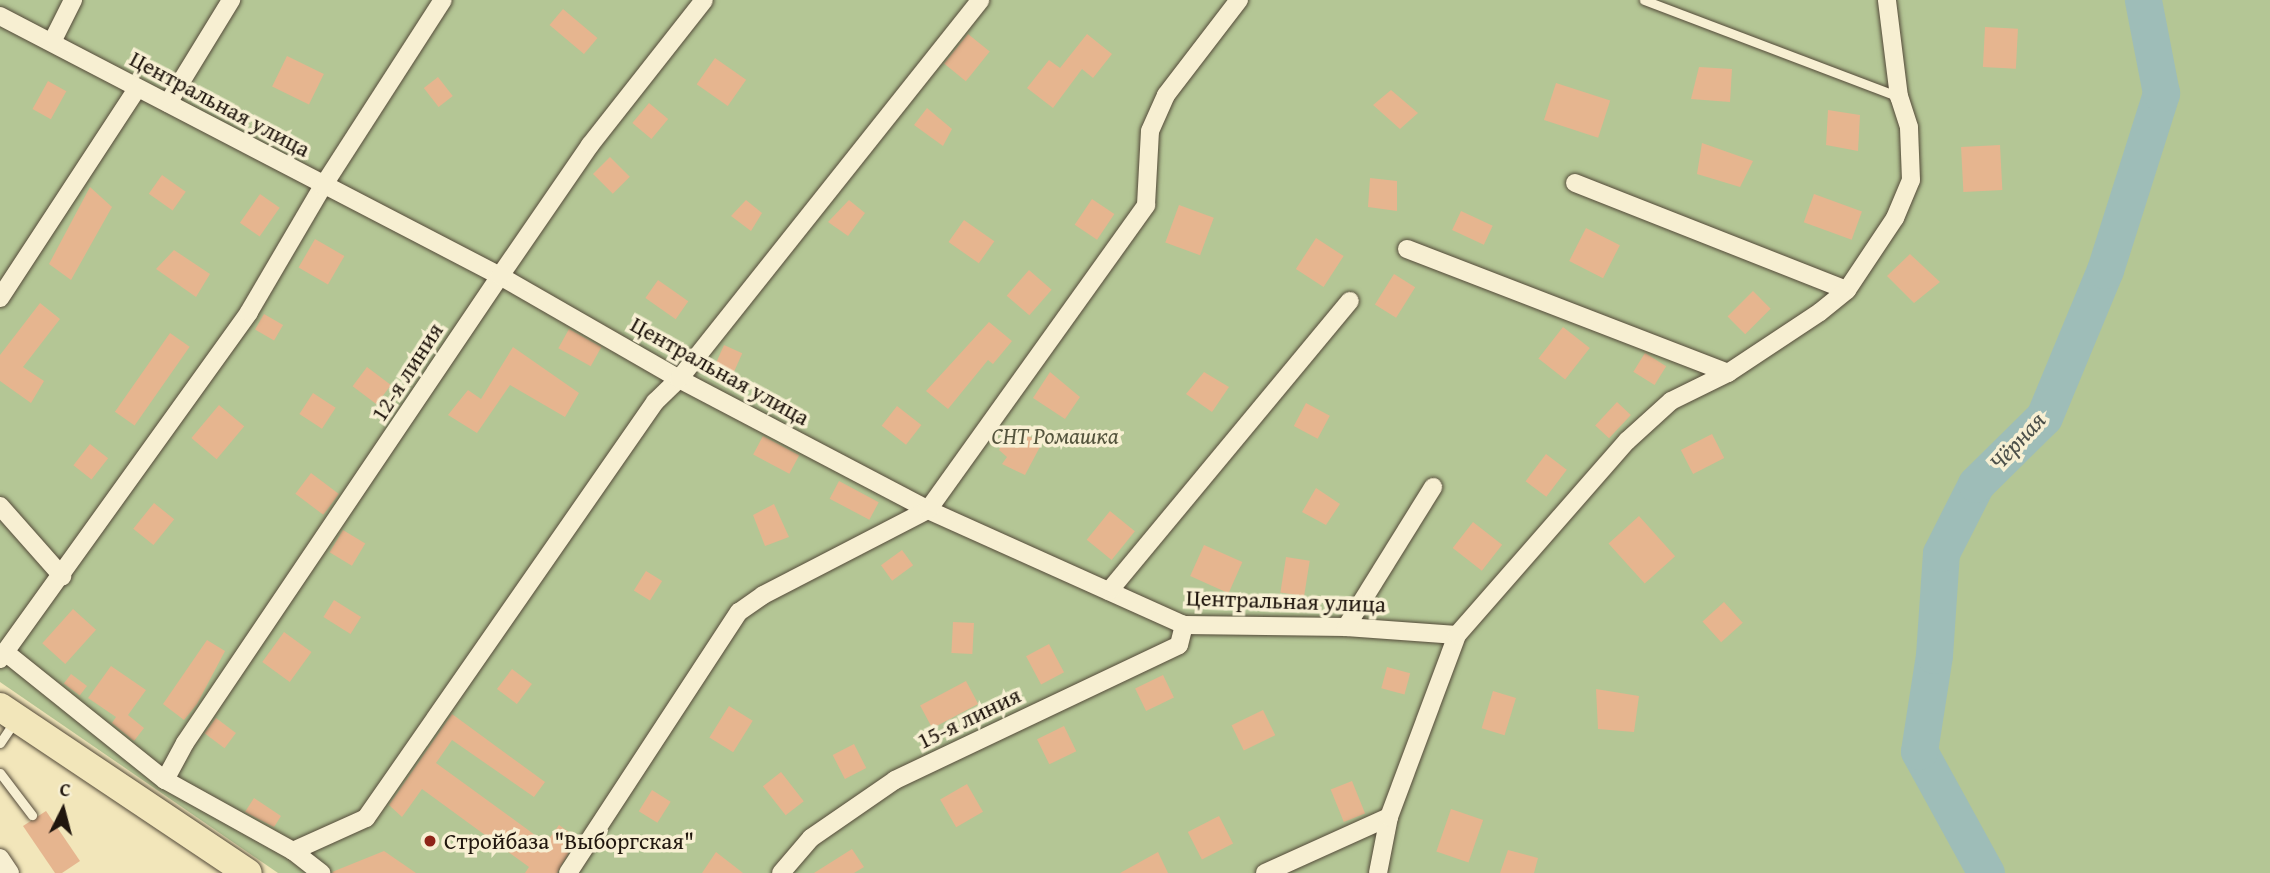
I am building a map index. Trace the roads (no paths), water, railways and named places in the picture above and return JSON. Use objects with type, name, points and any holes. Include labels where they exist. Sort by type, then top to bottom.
[{"type":"main road","points":[[9,713],[248,873]]},
{"type":"street","points":[[52,42],[73,0]]},
{"type":"street","points":[[168,103],[231,0]]},
{"type":"street","points":[[321,873],[293,851],[164,780],[3,656],[249,312],[323,186],[443,0]]},
{"type":"street","name":"12-я линия","points":[[164,780],[185,743],[590,145],[704,0]]},
{"type":"street","points":[[293,851],[366,818],[656,402],[679,379],[980,0]]},
{"type":"street","points":[[568,873],[739,612],[763,595],[928,510],[1146,205],[1150,131],[1166,94],[1239,0]]},
{"type":"street","points":[[1378,873],[1389,817],[1457,635],[1627,441],[1671,401],[1728,373],[1847,290],[1895,218],[1911,180],[1909,127],[1899,97],[1887,0]]},
{"type":"street","name":"Центральная улица","points":[[0,16],[500,276],[679,379],[928,510],[1184,625],[1346,627],[1457,635]]},
{"type":"street","points":[[0,299],[137,89]]},
{"type":"street","points":[[1575,183],[1847,290]]},
{"type":"street","points":[[1407,250],[1728,373]]},
{"type":"street","points":[[1109,591],[1350,301]]},
{"type":"street","points":[[1346,627],[1433,487]]},
{"type":"street","points":[[0,506],[62,576]]},
{"type":"street","name":"15-я линия","points":[[781,873],[811,838],[895,780],[1179,645],[1184,625]]},
{"type":"street","points":[[1265,873],[1389,817]]},
{"type":"street","points":[[0,858],[10,873]]},
{"type":"lane","points":[[1644,0],[1899,97]]},
{"type":"lane","points":[[0,743],[9,713]]},
{"type":"lane","points":[[0,773],[32,815]]},
{"type":"waterway","name":"Чёрная","points":[[1986,873],[1919,751],[1934,655],[1941,553],[1976,484],[2044,417],[2105,270],[2161,93],[2143,0]]},
{"type":"place","name":"Стройбаза \"Выборгская\"","points":[[430,841]]},
{"type":"park label","name":"СНТ Ромашка","points":[[1055,436]]}]
